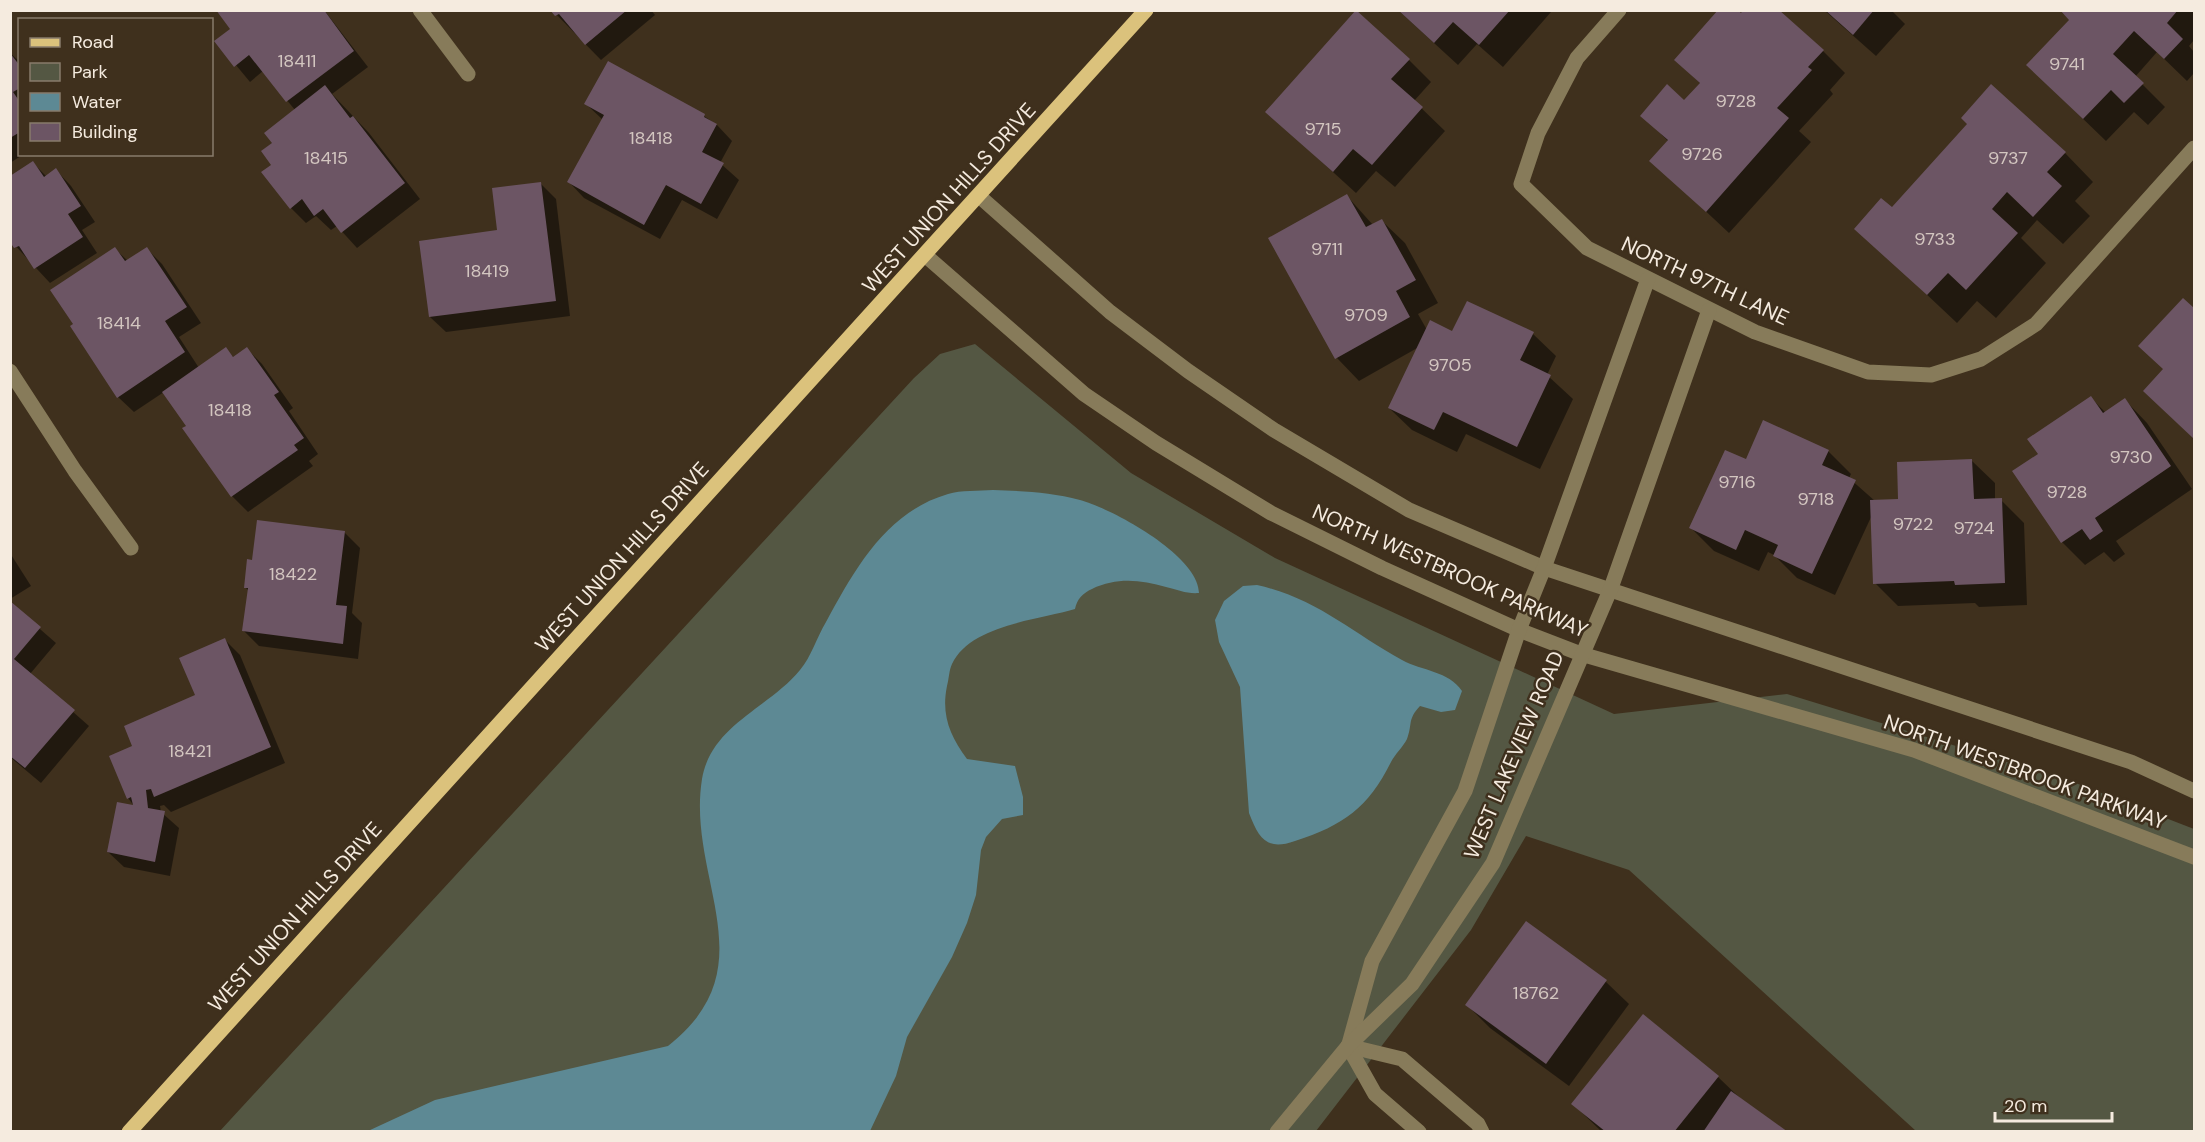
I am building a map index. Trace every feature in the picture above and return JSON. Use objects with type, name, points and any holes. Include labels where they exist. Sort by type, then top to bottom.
[{"type":"main road","name":"WEST UNION HILLS DRIVE","points":[[129,1131],[1146,10]]},
{"type":"street","points":[[420,10],[468,74]]},
{"type":"street","name":"NORTH 97TH LANE","points":[[1619,10],[1577,58],[1538,133],[1521,184],[1587,248],[1755,332],[1868,372],[1931,375],[1981,359],[2036,324],[2194,148]]},
{"type":"street","name":"NORTH WESTBROOK PARKWAY","points":[[979,196],[1110,312],[1188,371],[1274,430],[1409,510],[1544,568],[1611,588],[1685,616],[2131,762],[2194,791]]},
{"type":"street","name":"NORTH WESTBROOK PARKWAY","points":[[925,255],[1084,394],[1156,443],[1271,513],[1382,568],[1519,630],[1581,654],[1914,750],[2194,857]]},
{"type":"street","name":"WEST LAKEVIEW ROAD","points":[[1348,1046],[1372,961],[1465,791],[1519,630],[1544,568],[1648,279]]},
{"type":"street","name":"WEST LAKEVIEW ROAD","points":[[1277,1131],[1348,1046],[1412,984],[1493,863],[1516,814],[1581,654],[1611,588],[1709,310]]},
{"type":"street","points":[[10,372],[75,471],[131,548]]},
{"type":"street","points":[[1348,1046],[1375,1094],[1419,1131]]},
{"type":"street","points":[[1348,1046],[1402,1059],[1478,1124],[1482,1131]]},
{"type":"green space","points":[[975,344],[1131,473],[1275,558],[1614,714],[1787,694],[2073,782],[2194,829],[2194,1131],[1916,1131],[1629,870],[1526,836],[1471,930],[1316,1131],[219,1132],[914,378],[940,354]]},
{"type":"water","points":[[993,490],[1058,495],[1080,500],[1113,513],[1152,536],[1170,550],[1185,564],[1195,579],[1199,593],[1138,581],[1120,581],[1101,585],[1083,594],[1075,609],[989,632],[974,640],[961,651],[952,664],[945,697],[948,725],[967,759],[1015,766],[1023,797],[1023,815],[1002,819],[986,837],[981,850],[976,895],[967,923],[952,957],[907,1037],[896,1076],[870,1131],[368,1131],[435,1100],[668,1046],[698,1016],[714,985],[719,953],[717,920],[704,852],[700,816],[702,779],[708,760],[729,731],[800,670],[861,563],[890,528],[926,502],[964,491]]},
{"type":"water","points":[[1257,585],[1297,598],[1315,607],[1402,660],[1450,679],[1462,691],[1455,710],[1441,712],[1420,706],[1412,718],[1405,742],[1373,792],[1353,813],[1312,835],[1285,844],[1265,840],[1256,830],[1249,813],[1240,687],[1219,642],[1215,620],[1224,601],[1243,586]]},
{"type":"building","points":[[216,10],[324,10],[354,51],[286,102],[249,55],[234,67],[214,41],[230,29]]},
{"type":"building","points":[[550,10],[627,10],[585,45],[559,14],[555,16]]},
{"type":"building","points":[[1356,10],[1410,59],[1391,79],[1423,107],[1372,165],[1353,149],[1333,172],[1265,112]]},
{"type":"building","points":[[1398,10],[1510,10],[1479,45],[1453,22],[1434,43]]},
{"type":"building","points":[[1718,10],[1738,10],[1741,13],[1743,10],[1779,10],[1824,50],[1808,67],[1812,70],[1777,108],[1789,118],[1706,212],[1649,161],[1668,140],[1640,116],[1667,84],[1684,100],[1700,83],[1674,60]]},
{"type":"building","points":[[1825,10],[1874,10],[1853,35]]},
{"type":"building","points":[[2060,10],[2178,10],[2167,23],[2183,39],[2164,59],[2134,31],[2113,54],[2144,83],[2124,103],[2111,90],[2083,119],[2026,65],[2069,20]]},
{"type":"building","points":[[10,53],[18,63],[18,89],[13,92],[18,99],[18,133],[10,138]]},
{"type":"building","points":[[608,61],[705,114],[704,117],[717,124],[702,152],[724,163],[701,204],[666,185],[644,225],[567,182],[604,115],[584,104]]},
{"type":"building","points":[[1991,84],[2066,152],[2047,172],[2062,186],[2033,217],[2007,192],[1992,209],[2018,233],[1966,290],[1948,273],[1927,295],[1854,229],[1881,198],[1892,207],[1967,124],[1961,118]]},
{"type":"building","points":[[325,85],[350,118],[353,116],[405,183],[341,233],[323,209],[314,216],[302,199],[290,209],[261,172],[271,165],[261,151],[272,143],[264,133]]},
{"type":"building","points":[[33,161],[44,177],[56,168],[81,206],[68,214],[83,237],[34,269],[19,246],[14,248],[10,242],[10,176]]},
{"type":"building","points":[[541,182],[556,301],[429,317],[419,241],[497,230],[492,188]]},
{"type":"building","points":[[1347,194],[1366,227],[1382,219],[1416,280],[1396,291],[1410,317],[1335,359],[1268,238]]},
{"type":"building","points":[[115,247],[125,261],[147,247],[187,307],[165,321],[185,352],[117,398],[70,326],[73,324],[50,290]]},
{"type":"building","points":[[2183,298],[2194,308],[2194,439],[2143,391],[2163,369],[2138,346]]},
{"type":"building","points":[[1467,301],[1534,332],[1520,360],[1551,375],[1517,447],[1443,412],[1434,430],[1388,408],[1430,320],[1452,331]]},
{"type":"building","points":[[226,347],[233,357],[247,347],[279,392],[274,395],[304,438],[294,445],[298,450],[231,497],[182,428],[186,426],[162,392]]},
{"type":"building","points":[[2091,396],[2103,413],[2125,398],[2171,466],[2095,518],[2103,531],[2090,540],[2082,529],[2061,543],[2012,471],[2038,454],[2027,439]]},
{"type":"building","points":[[1763,420],[1829,450],[1822,465],[1856,480],[1812,574],[1773,556],[1778,545],[1745,530],[1736,550],[1689,528],[1725,450],[1746,459]]},
{"type":"building","points":[[1972,459],[1974,499],[2002,498],[2005,583],[1955,585],[1954,581],[1873,584],[1870,500],[1898,499],[1897,462]]},
{"type":"building","points":[[257,520],[345,531],[336,605],[347,606],[343,644],[242,631],[248,588],[244,588],[247,559],[252,560]]},
{"type":"building","points":[[10,601],[41,627],[14,659],[75,710],[25,768],[10,756]]},
{"type":"building","points":[[225,638],[271,747],[154,797],[151,789],[146,790],[148,808],[165,811],[155,862],[107,852],[117,802],[133,805],[131,797],[127,799],[109,756],[132,746],[124,726],[195,695],[179,658]]},
{"type":"building","points":[[1526,921],[1607,980],[1546,1064],[1465,1005]]},
{"type":"building","points":[[1643,1014],[1719,1076],[1674,1132],[1606,1132],[1571,1104]]},
{"type":"building","points":[[1731,1091],[1788,1132],[1703,1132]]}]
